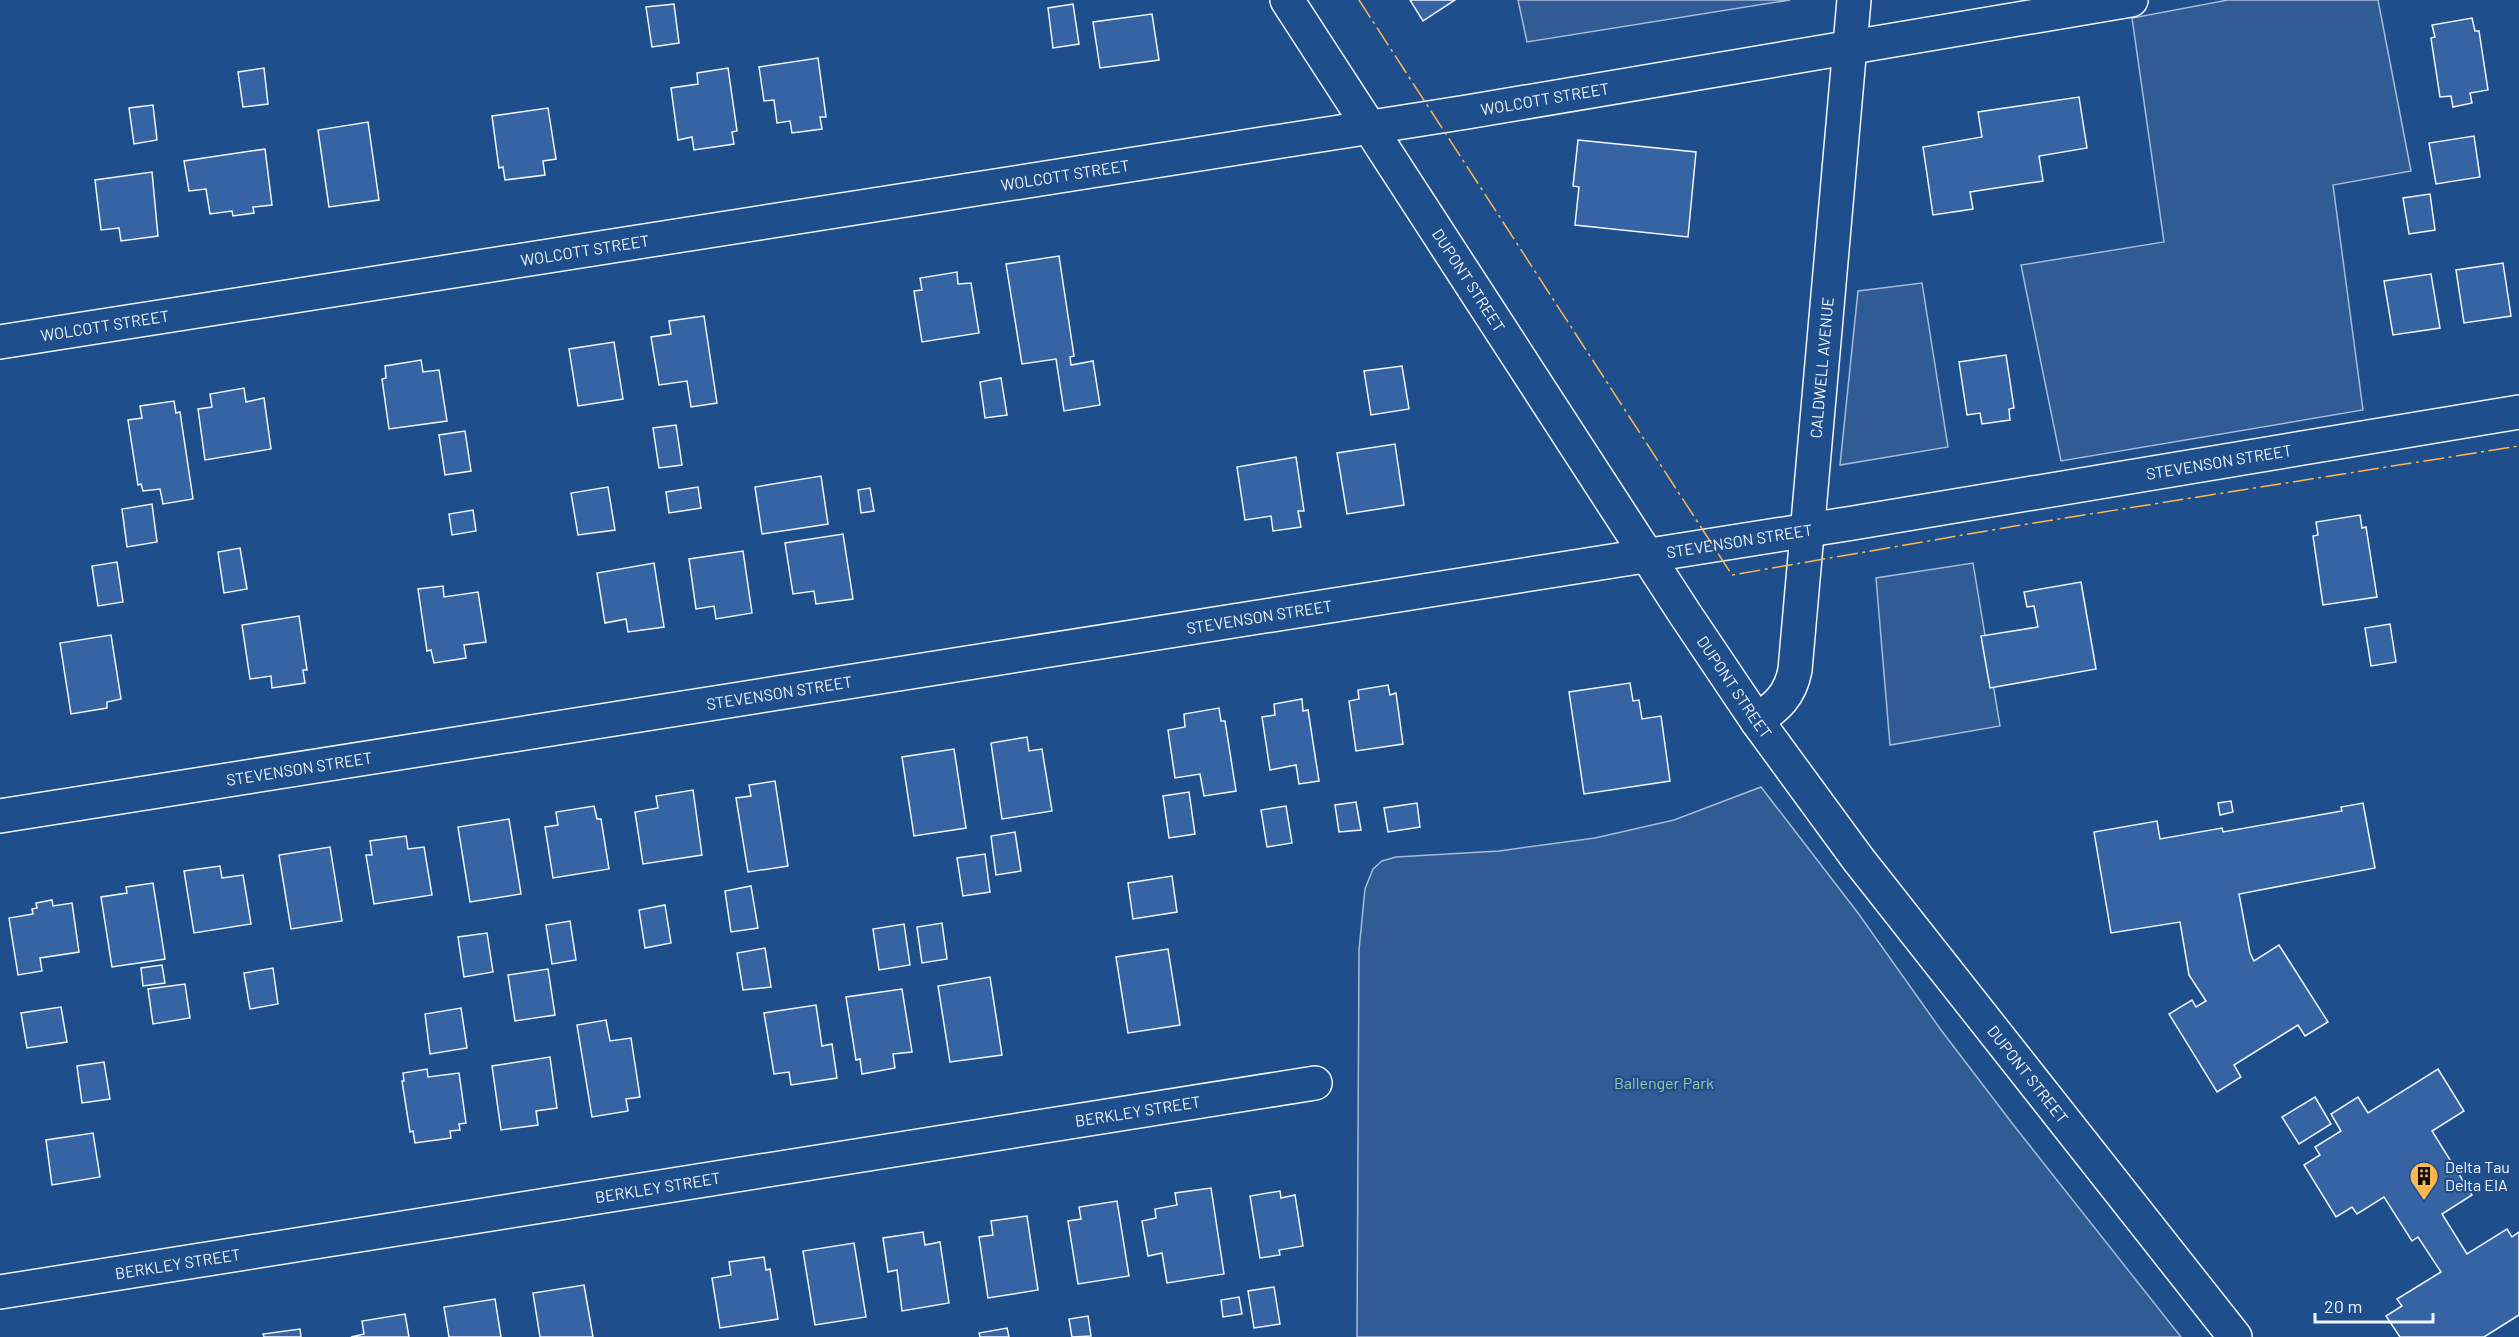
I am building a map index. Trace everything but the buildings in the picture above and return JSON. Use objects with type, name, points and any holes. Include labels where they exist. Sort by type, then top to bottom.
[{"type":"street","name":"DUPONT STREET","points":[[1287,0],[1757,721],[1858,859],[2235,1337]]},
{"type":"street","name":"CALDWELL AVENUE","points":[[1757,721],[1781,702],[1792,683],[1808,530],[1854,0]]},
{"type":"street","name":"WOLCOTT STREET","points":[[0,342],[1369,127],[2131,0]]},
{"type":"street","name":"STEVENSON STREET","points":[[0,816],[1808,530],[2519,412]]},
{"type":"street","name":"BERKLEY STREET","points":[[0,1292],[1315,1083]]},
{"type":"shaded area","points":[[1518,0],[1790,0],[1527,42]]},
{"type":"shaded area","points":[[2228,0],[2378,0],[2411,171],[2333,185],[2363,410],[2061,461],[2021,265],[2164,242],[2132,18]]},
{"type":"shaded area","points":[[1922,283],[1948,447],[1840,465],[1858,291]]},
{"type":"shaded area","points":[[1973,563],[2000,726],[1890,745],[1876,578]]},
{"type":"shaded area","name":"Ballenger Park","points":[[1761,787],[1858,913],[1941,1030],[2015,1127],[2181,1337],[1357,1337],[1359,950],[1365,889],[1373,869],[1382,861],[1396,857],[1499,851],[1595,838],[1674,820]]},
{"type":"power","points":[[1359,0],[1732,575],[2015,526],[2519,446]]},
{"type":"place","name":"Delta Tau Delta EIA","points":[[2424,1202]]}]
